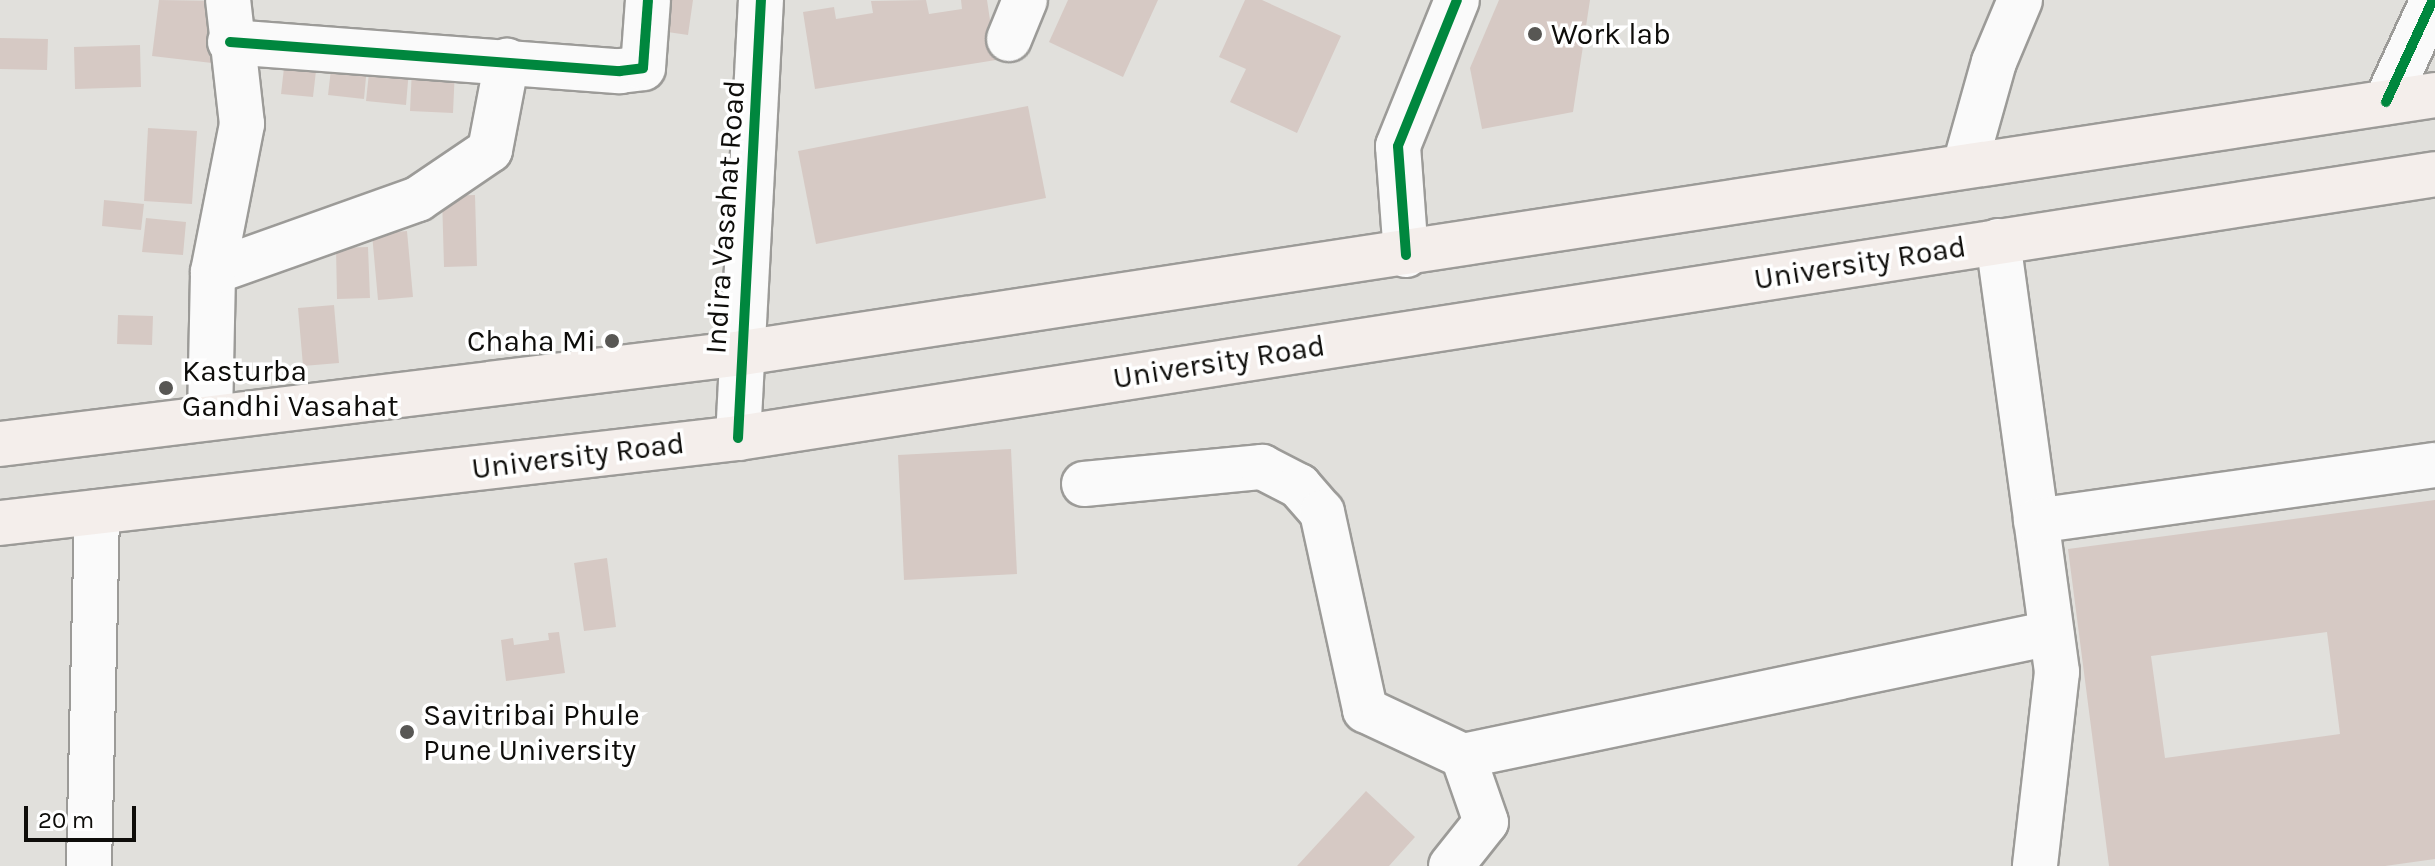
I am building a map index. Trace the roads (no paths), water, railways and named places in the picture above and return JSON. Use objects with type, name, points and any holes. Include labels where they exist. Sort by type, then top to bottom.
[{"type":"main road","points":[[0,444],[742,353],[1406,255],[1965,165],[2435,95]]},
{"type":"main road","name":"University Road","points":[[0,523],[738,438],[2435,174]]},
{"type":"street","points":[[210,417],[213,272],[242,124],[229,21],[507,61],[643,68],[648,0]]},
{"type":"street","name":"Indira Vasahat Road","points":[[738,438],[761,0]]},
{"type":"street","points":[[1406,255],[1398,146],[1457,0]]},
{"type":"street","points":[[1965,165],[1994,62],[2020,0]]},
{"type":"street","points":[[2386,102],[2433,0]]},
{"type":"street","points":[[213,272],[418,199],[490,150],[507,61]]},
{"type":"street","points":[[1998,241],[2057,672],[2035,866]]},
{"type":"street","points":[[2036,521],[2435,465]]},
{"type":"street","points":[[1084,484],[1262,467],[1299,486],[1322,512],[1365,710],[1463,756],[2051,633]]},
{"type":"street","points":[[89,866],[97,512]]},
{"type":"street","points":[[1451,866],[1486,822],[1463,756]]},
{"type":"place","name":"Work lab","points":[[1535,34]]},
{"type":"place","name":"Chaha Mi","points":[[612,341]]},
{"type":"place","name":"Kasturba Gandhi Vasahat","points":[[166,388]]},
{"type":"place","name":"Savitribai Phule Pune University","points":[[407,732]]}]
